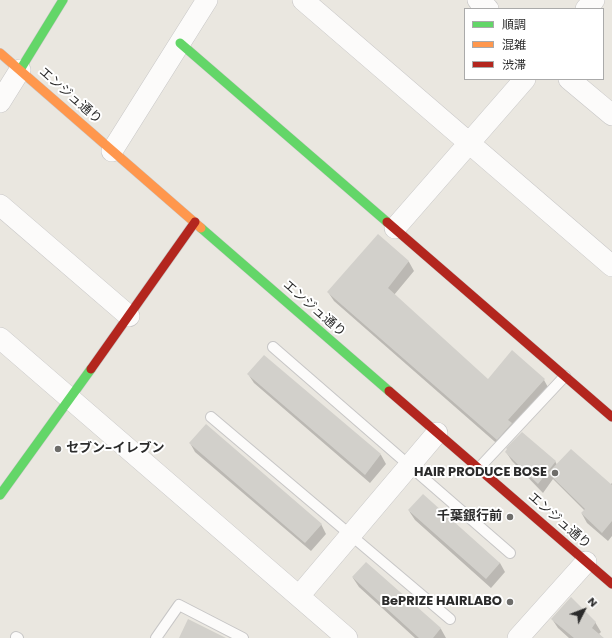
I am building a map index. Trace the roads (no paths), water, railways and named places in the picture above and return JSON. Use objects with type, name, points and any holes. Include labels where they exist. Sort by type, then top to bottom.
[{"type":"street","points":[[0,102],[63,0]]},
{"type":"street","points":[[112,151],[207,0]]},
{"type":"street","points":[[302,0],[612,266]]},
{"type":"street","points":[[478,0],[487,8]]},
{"type":"street","points":[[587,8],[594,0]]},
{"type":"street","points":[[180,43],[612,417]]},
{"type":"street","name":"エンジュ通り","points":[[0,53],[436,433],[612,584]]},
{"type":"street","points":[[394,228],[524,80]]},
{"type":"street","points":[[571,80],[612,115]]},
{"type":"street","points":[[0,205],[129,316]]},
{"type":"street","points":[[1,491],[129,316],[195,222]]},
{"type":"street","points":[[0,338],[347,638]]},
{"type":"street","points":[[299,596],[436,433]]},
{"type":"street","points":[[518,638],[586,562]]},
{"type":"lane","points":[[273,347],[510,553]]},
{"type":"lane","points":[[478,469],[565,376]]},
{"type":"lane","points":[[211,416],[350,536],[450,619]]},
{"type":"lane","points":[[156,638],[179,605],[243,638]]},
{"type":"place","name":"セブン-イレブン","points":[[58,449]]},
{"type":"place","name":"HAIR PRODUCE BOSE","points":[[555,473]]},
{"type":"place","name":"千葉銀行前","points":[[510,517]]},
{"type":"place","name":"BePRIZE HAIRLABO","points":[[510,602]]}]
